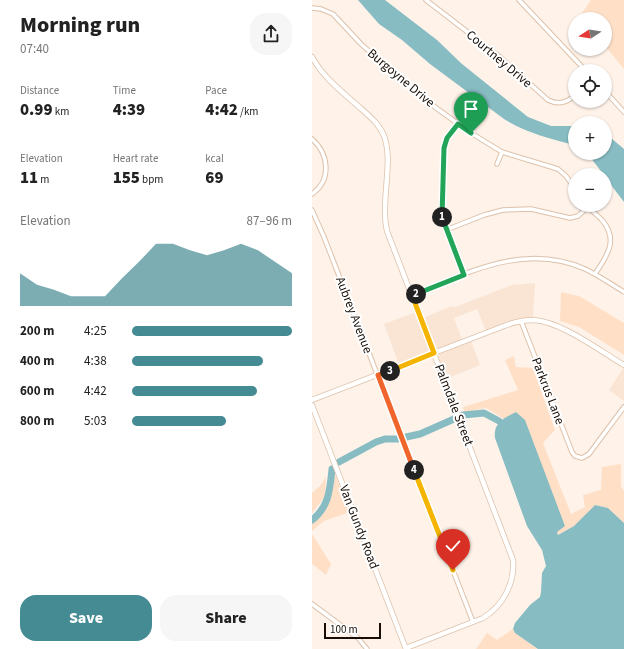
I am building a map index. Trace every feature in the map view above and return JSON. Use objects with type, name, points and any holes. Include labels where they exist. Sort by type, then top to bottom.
[{"type":"street","name":"Courtney Drive","points":[[426,0],[500,57],[548,100],[561,103],[568,100]]},
{"type":"street","points":[[519,0],[579,64]]},
{"type":"street","name":"Burgoyne Drive","points":[[312,8],[321,9],[333,14],[361,44],[421,97],[491,147],[502,152],[558,169],[568,179]]},
{"type":"street","name":"Palmdale Street","points":[[312,57],[330,82],[375,122],[384,137],[387,157],[386,225],[513,560],[513,578],[505,596],[491,613],[483,618],[405,649]]},
{"type":"street","points":[[612,99],[624,112]]},
{"type":"street","points":[[458,124],[447,138],[444,148],[441,214],[464,275]]},
{"type":"street","points":[[312,139],[324,154],[326,165],[324,177],[319,188],[312,194]]},
{"type":"street","points":[[497,164],[502,152]]},
{"type":"street","points":[[446,230],[484,215],[503,210],[531,209],[570,218],[578,216],[582,212]]},
{"type":"street","name":"Aubrey Avenue","points":[[312,210],[378,375],[473,622]]},
{"type":"street","points":[[593,212],[602,220],[611,237],[609,251],[595,274]]},
{"type":"street","points":[[412,295],[506,261],[533,258],[555,260],[569,264],[595,274],[624,292]]},
{"type":"street","points":[[312,400],[504,326],[521,321],[540,321],[559,326],[624,365]]},
{"type":"street","name":"Parkrus Lane","points":[[521,321],[572,452],[579,458],[586,457],[589,454],[624,407]]},
{"type":"street","name":"Van Gundy Road","points":[[312,405],[405,649]]},
{"type":"street","points":[[312,604],[358,638],[367,649]]},
{"type":"shaded area","points":[[591,0],[624,0],[624,69],[612,54],[612,12],[583,12]]},
{"type":"shaded area","points":[[535,283],[533,318],[520,319],[486,331],[477,309],[454,318],[462,340],[439,349],[435,347],[423,318],[512,285]]},
{"type":"shaded area","points":[[561,292],[579,296],[624,323],[624,355],[579,327],[560,321]]},
{"type":"shaded area","points":[[416,312],[430,349],[427,353],[399,365],[384,324]]},
{"type":"shaded area","points":[[471,341],[480,365],[446,379],[438,358],[440,354]]},
{"type":"shaded area","points":[[514,356],[516,367],[533,368],[555,430],[543,443],[571,514],[585,507],[583,495],[601,490],[602,467],[621,464],[621,486],[624,491],[624,523],[608,508],[595,505],[574,526],[558,535],[516,412],[504,419],[486,408],[464,412],[463,407],[518,390],[505,360]]},
{"type":"shaded area","points":[[624,367],[624,401],[609,390]]},
{"type":"shaded area","points":[[335,474],[350,512],[324,521],[312,531],[312,523],[318,518],[329,502]]},
{"type":"shaded area","points":[[326,477],[325,496],[312,513],[312,493],[320,486]]},
{"type":"shaded area","points":[[312,534],[331,564],[326,575],[312,564]]},
{"type":"shaded area","points":[[513,629],[515,633],[538,649],[476,649],[487,633],[497,640]]},
{"type":"water","points":[[358,0],[385,0],[437,40],[462,64],[528,117],[551,126],[568,126],[568,143],[530,132],[504,119],[379,24]]},
{"type":"water","points":[[612,139],[624,149],[624,202],[612,186],[612,168],[599,168],[592,160],[612,160]]},
{"type":"water","points":[[516,412],[525,420],[565,526],[557,532],[558,535],[574,526],[595,505],[608,508],[624,523],[624,649],[538,649],[515,633],[513,629],[515,623],[530,605],[540,597],[542,573],[546,566],[542,550],[527,526],[495,438],[496,428],[500,422]]},
{"type":"waterway","points":[[463,415],[484,413],[499,421]]},
{"type":"waterway","points":[[406,437],[420,434],[454,419]]},
{"type":"waterway","points":[[339,462],[376,442],[385,439],[398,439]]},
{"type":"waterway","points":[[312,520],[318,515],[328,497],[332,469]]},
{"type":"route","points":[[453,570],[378,375],[434,353],[412,295],[464,275],[441,214],[444,148],[447,138],[458,124],[471,133]]}]
